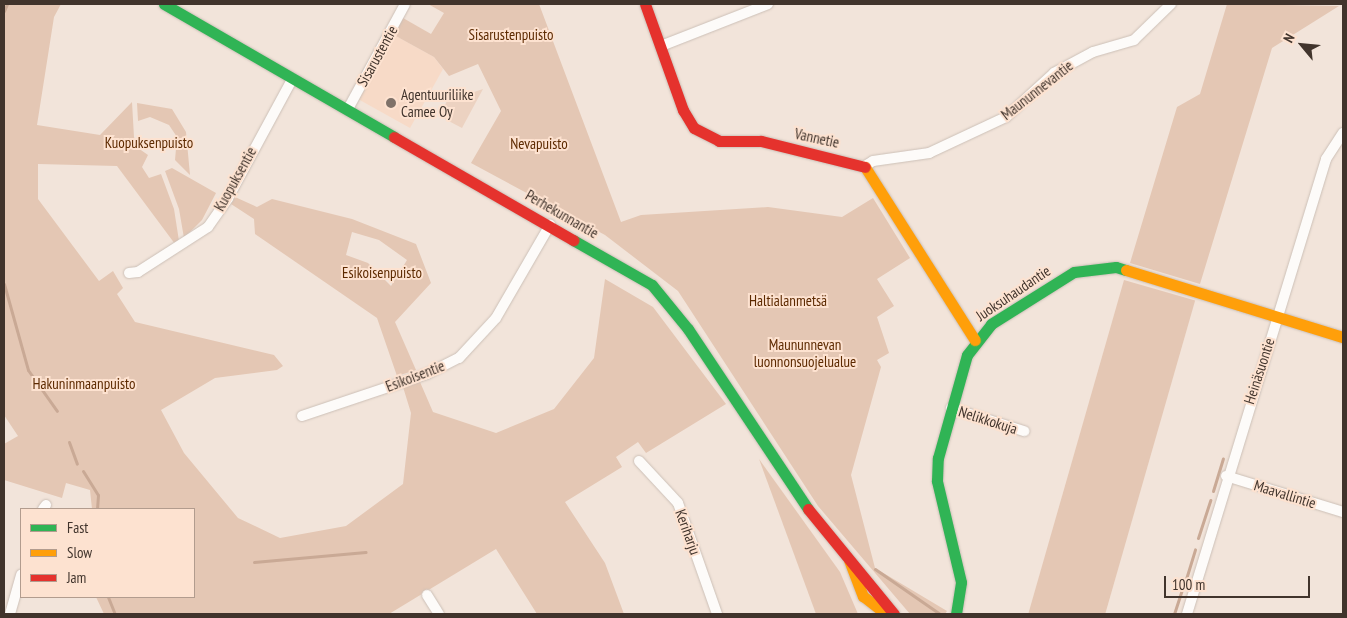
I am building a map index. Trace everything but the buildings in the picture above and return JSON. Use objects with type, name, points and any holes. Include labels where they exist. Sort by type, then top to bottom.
[{"type":"street","name":"Sisarustentie","points":[[348,108],[404,4]]},
{"type":"street","name":"Vannetie","points":[[645,4],[682,110],[694,128],[708,138],[728,143],[761,141],[865,166]]},
{"type":"street","points":[[660,46],[768,4]]},
{"type":"street","name":"Maununnevantie","points":[[865,166],[873,161],[929,153],[1006,117],[1054,73],[1093,52],[1134,40],[1171,4]]},
{"type":"street","name":"Perhekunnantie","points":[[167,5],[634,273],[667,300],[805,504],[894,614]]},
{"type":"street","name":"Kuopuksentie","points":[[130,273],[138,272],[208,227],[228,198],[293,78]]},
{"type":"street","name":"Heinäsuontie","points":[[1187,614],[1226,476],[1326,159],[1343,133]]},
{"type":"street","points":[[865,166],[974,340]]},
{"type":"street","name":"Esikoisentie","points":[[302,416],[426,374],[459,358],[496,318],[550,225]]},
{"type":"street","name":"Juoksuhaudantie","points":[[956,614],[962,582],[937,474],[951,408],[974,340],[991,324],[1057,281],[1096,267],[1123,268],[1343,336]]},
{"type":"street","name":"Nelikkokuja","points":[[951,408],[1024,431]]},
{"type":"street","name":"Keriharju","points":[[639,461],[678,503],[717,614]]},
{"type":"street","name":"Maavallintie","points":[[1226,476],[1343,512]]},
{"type":"street","name":"Perhekunnantie","points":[[848,556],[859,588],[886,614]]},
{"type":"street","points":[[10,614],[20,579]]},
{"type":"street","points":[[427,595],[439,614]]},
{"type":"shaded area","points":[[394,35],[434,57],[443,69],[410,128],[358,99]]},
{"type":"shaded area","points":[[483,89],[462,128],[439,116],[447,101]]},
{"type":"green space","name":"Hakuninmaanpuisto","points":[[4,4],[61,4],[54,17],[37,125],[100,135],[132,102],[134,137],[138,148],[148,155],[142,167],[149,178],[161,174],[174,209],[179,241],[175,244],[117,166],[38,164],[38,199],[99,281],[113,271],[123,288],[117,294],[135,322],[274,355],[283,366],[277,370],[215,378],[161,410],[184,453],[238,518],[280,538],[346,526],[403,484],[411,413],[403,387],[420,382],[433,412],[496,433],[554,409],[594,358],[605,279],[653,307],[726,404],[646,453],[638,442],[616,457],[622,467],[565,502],[605,563],[624,614],[537,614],[496,549],[389,614],[104,614],[96,598],[195,598],[195,508],[92,508],[90,490],[66,483],[62,498],[4,480],[4,444],[18,436],[4,415]]},
{"type":"green space","name":"Haltialanmetsä","points":[[428,4],[539,4],[621,222],[641,215],[768,207],[842,217],[873,198],[910,258],[877,279],[894,306],[877,317],[889,353],[877,360],[881,367],[851,475],[875,568],[947,611],[945,614],[910,614],[818,506],[678,291],[605,235],[471,163],[501,111],[478,64],[449,76],[434,57],[394,35],[403,18],[431,34],[444,13]]},
{"type":"green space","points":[[1227,4],[1339,6],[1272,48],[1200,284],[1130,263],[1177,107],[1200,94]]},
{"type":"green space","points":[[137,103],[172,109],[186,132],[190,175],[175,160],[177,137],[169,125],[150,117],[138,121]]},
{"type":"green space","points":[[172,168],[216,193],[202,220],[184,238],[179,209],[165,171]]},
{"type":"green space","name":"Esikoisenpuisto","points":[[235,197],[257,207],[272,199],[352,219],[416,244],[431,283],[395,322],[416,370],[397,376],[377,318],[255,234],[254,219],[231,204]],"holes":[[[352,232],[379,240],[407,260],[391,286],[368,263],[346,255]]]},
{"type":"green space","points":[[1124,280],[1195,300],[1105,614],[1028,614]]},
{"type":"green space","points":[[759,459],[840,572],[858,614],[816,614]]},
{"type":"waterway","points":[[4,11],[7,4]]},
{"type":"waterway","points":[[4,284],[28,370],[57,411]]},
{"type":"waterway","points":[[69,442],[77,464]]},
{"type":"waterway","points":[[1213,491],[1223,458]]},
{"type":"waterway","points":[[83,471],[98,495],[97,508]]},
{"type":"waterway","points":[[1198,538],[1210,500]]},
{"type":"waterway","points":[[1186,579],[1195,549]]},
{"type":"waterway","points":[[254,562],[366,552]]},
{"type":"waterway","points":[[875,569],[940,614]]},
{"type":"waterway","points":[[1174,614],[1182,590]]},
{"type":"waterway","points":[[108,598],[115,614]]},
{"type":"traffic: fast","points":[[164,4],[394,137]]},
{"type":"traffic: fast","points":[[573,240],[652,285],[688,329],[808,509]]},
{"type":"traffic: fast","points":[[956,614],[961,582],[937,481],[938,458],[967,355],[991,324],[1074,272],[1116,267],[1126,270]]},
{"type":"traffic: slow","points":[[865,167],[975,340]]},
{"type":"traffic: slow","points":[[1126,270],[1343,337]]},
{"type":"traffic: slow","points":[[849,560],[863,596],[886,614]]},
{"type":"traffic: jam","points":[[645,4],[683,110],[694,128],[719,141],[761,141],[865,167]]},
{"type":"traffic: jam","points":[[394,137],[573,240]]},
{"type":"traffic: jam","points":[[808,509],[894,614]]},
{"type":"place","name":"Agentuuriliike Camee Oy","points":[[391,103]]},
{"type":"park label","name":"Sisarustenpuisto","points":[[511,35]]},
{"type":"park label","name":"Kuopuksenpuisto","points":[[149,143]]},
{"type":"park label","name":"Nevapuisto","points":[[539,144]]},
{"type":"park label","name":"Maununnevan luonnonsuojelualue","points":[[805,352]]}]
